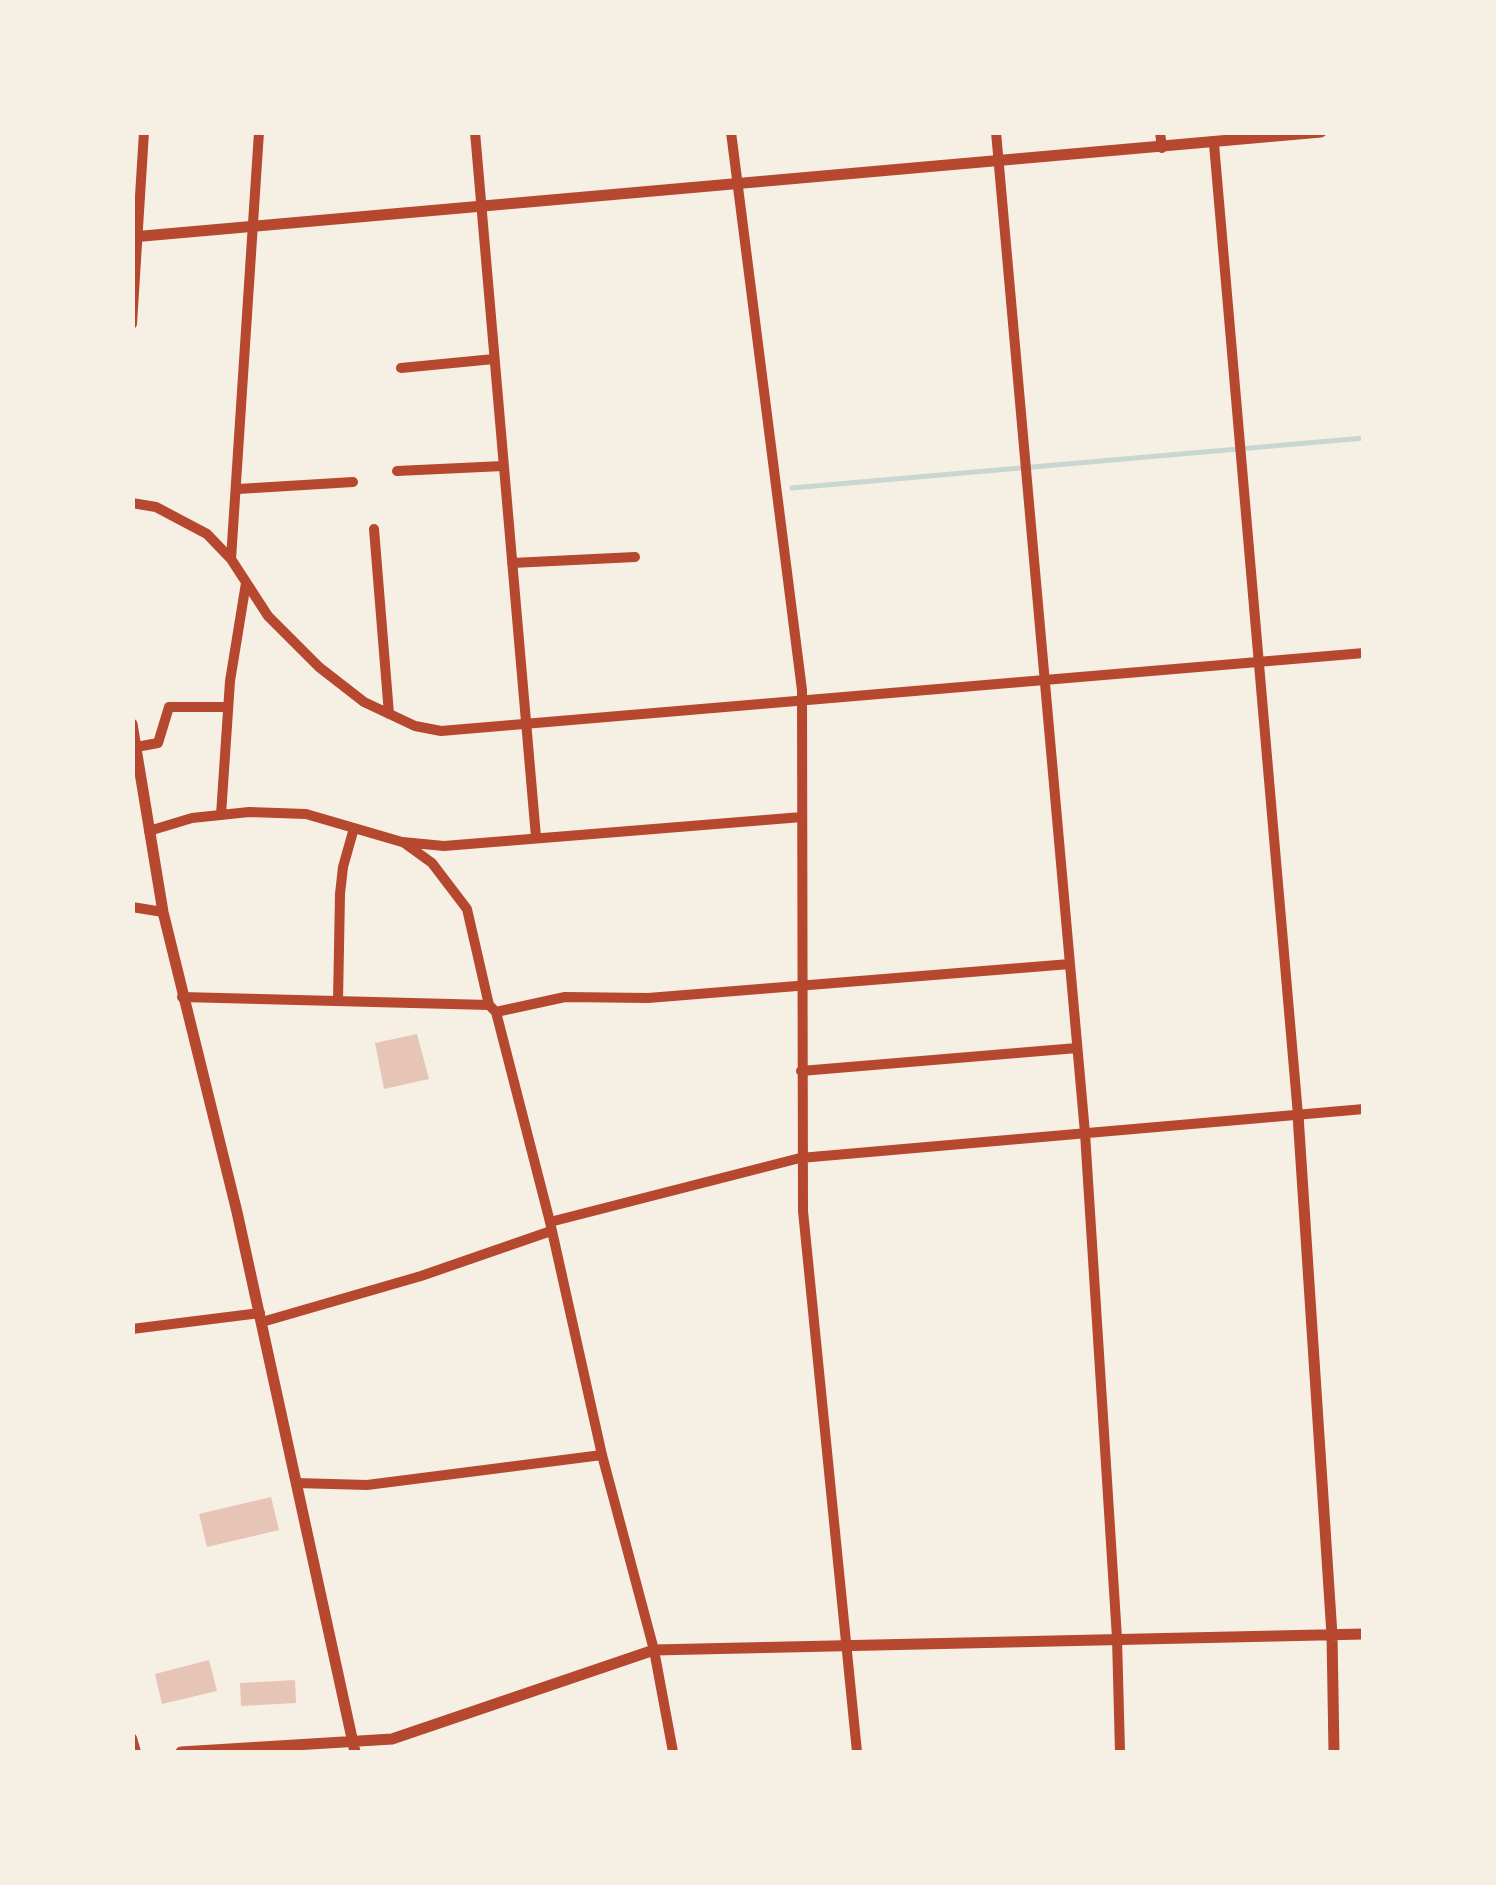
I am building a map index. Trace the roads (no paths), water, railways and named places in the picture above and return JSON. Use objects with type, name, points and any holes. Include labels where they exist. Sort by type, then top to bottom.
[{"type":"street","points":[[132,324],[134,237],[144,132]]},
{"type":"street","points":[[231,559],[259,132]]},
{"type":"street","points":[[475,132],[536,837]]},
{"type":"street","points":[[731,132],[802,702],[802,1211],[857,1752]]},
{"type":"street","points":[[996,132],[1085,1133],[1117,1638],[1120,1752]]},
{"type":"street","points":[[1160,132],[1162,148]]},
{"type":"street","points":[[134,237],[1317,133]]},
{"type":"street","points":[[1214,144],[1298,1115],[1332,1635],[1334,1752]]},
{"type":"street","points":[[401,368],[494,360]]},
{"type":"street","points":[[397,471],[504,466]]},
{"type":"street","points":[[238,488],[353,482]]},
{"type":"street","points":[[132,503],[156,507],[207,534],[231,559],[268,616],[318,667],[364,702],[416,726],[440,731],[1364,653]]},
{"type":"street","points":[[374,529],[389,714]]},
{"type":"street","points":[[512,563],[636,557]]},
{"type":"street","points":[[221,815],[228,707],[246,582]]},
{"type":"street","points":[[228,707],[169,707],[158,743],[134,735],[163,912],[261,1318],[354,1747]]},
{"type":"street","points":[[149,831],[192,818],[249,812],[306,814],[402,842],[444,846],[802,817]]},
{"type":"street","points":[[338,1001],[340,894],[354,828]]},
{"type":"street","points":[[402,842],[432,863],[467,909],[654,1650],[674,1752]]},
{"type":"street","points":[[132,908],[163,912]]},
{"type":"street","points":[[182,997],[493,1008],[565,997],[648,998],[1070,964]]},
{"type":"street","points":[[801,1071],[1078,1048]]},
{"type":"street","points":[[132,1329],[261,1318],[422,1276],[550,1227],[800,1158],[1364,1110]]},
{"type":"street","points":[[296,1483],[367,1485],[602,1456]]},
{"type":"street","points":[[181,1752],[354,1747],[392,1738],[654,1650],[1364,1634]]},
{"type":"street","points":[[132,1738],[136,1752]]},
{"type":"waterway","points":[[792,488],[1364,438]]}]
